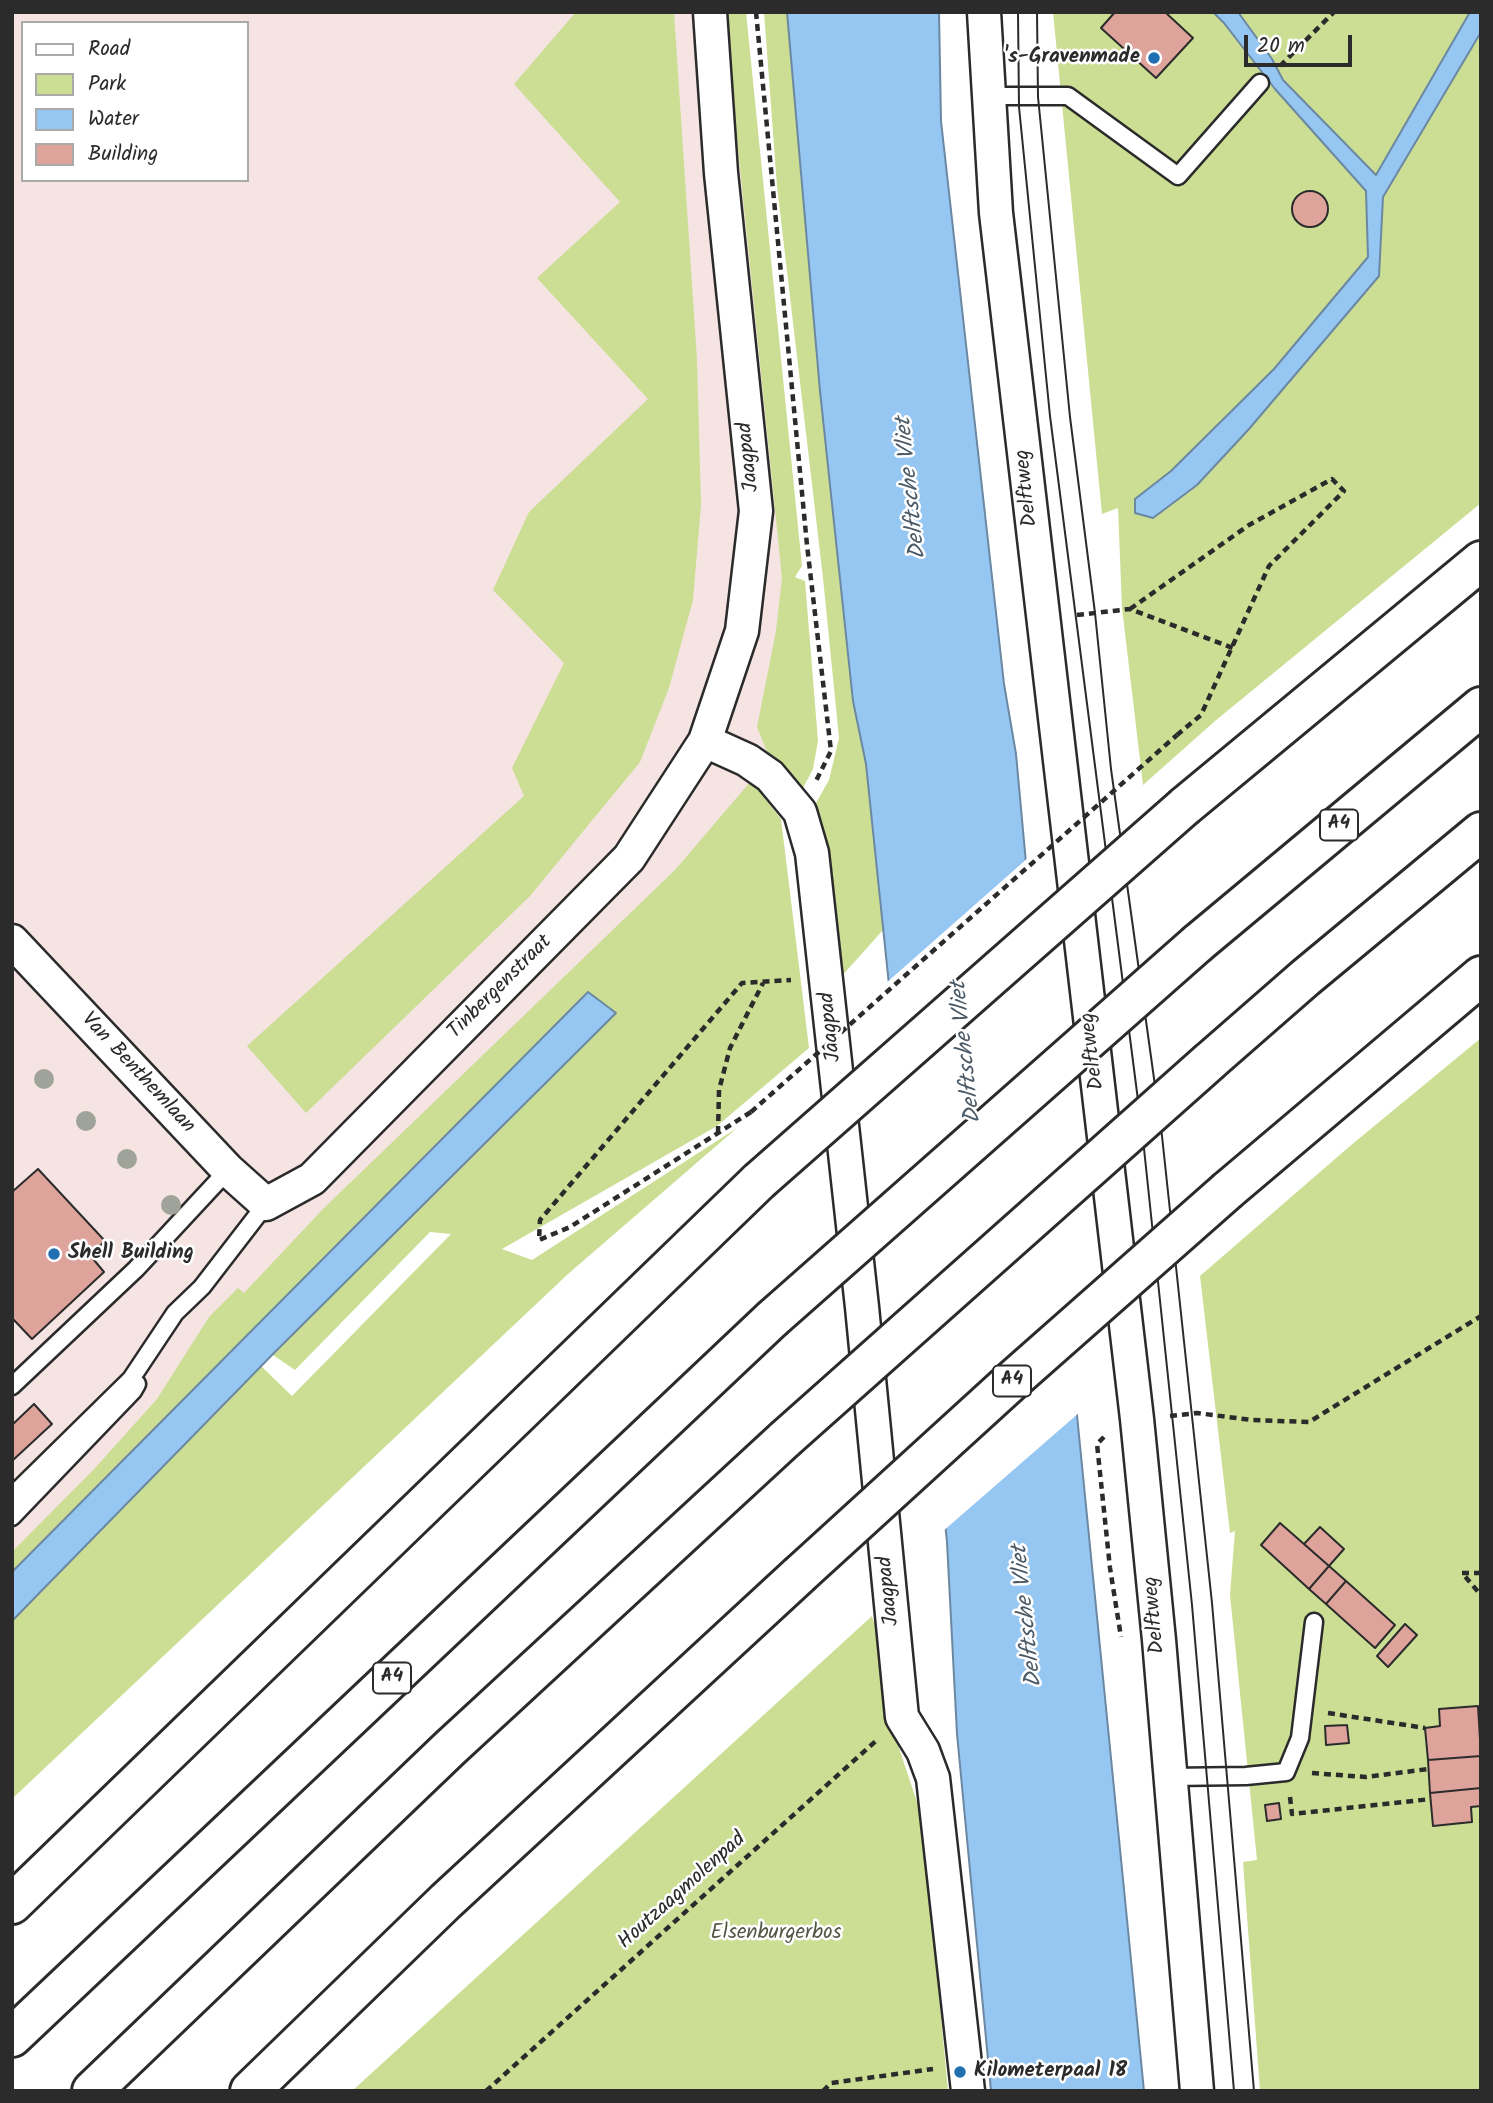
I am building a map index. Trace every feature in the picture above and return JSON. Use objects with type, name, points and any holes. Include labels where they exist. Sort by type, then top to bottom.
[{"type":"highway","points":[[12,1904],[759,1181],[1185,806],[1481,561]]},
{"type":"highway","name":"A4","points":[[12,2037],[772,1319],[1198,943],[1481,707]]},
{"type":"highway","points":[[92,2091],[460,1739],[785,1439],[1305,978],[1481,832]]},
{"type":"highway","name":"A4","points":[[250,2091],[446,1901],[1015,1378],[1228,1190],[1481,976]]},
{"type":"street","name":"Jaagpad","points":[[710,12],[720,173],[756,511],[742,631],[705,741],[747,760],[770,776],[800,812],[812,853],[865,1335],[902,1717],[923,1751],[933,1778],[967,2078]]},
{"type":"street","name":"Delftweg","points":[[984,12],[996,213],[1138,1419],[1197,2091]]},
{"type":"street","name":"Tinbergenstraat","points":[[266,1204],[312,1180],[629,858],[705,741]]},
{"type":"street","name":"Van Benthemlaan","points":[[12,941],[228,1170],[266,1204]]},
{"type":"lane","points":[[987,96],[1068,96],[1178,176],[1260,83]]},
{"type":"lane","points":[[12,1386],[136,1269],[228,1170]]},
{"type":"lane","points":[[12,1496],[131,1379],[176,1313],[202,1287],[266,1204]]},
{"type":"lane","points":[[12,1517],[133,1391],[163,1330]]},
{"type":"lane","points":[[1169,1777],[1246,1776],[1286,1772],[1300,1738],[1314,1622]]},
{"type":"path","points":[[756,12],[807,545],[831,751],[800,812]]},
{"type":"path","points":[[1279,66],[1334,12]]},
{"type":"path","points":[[827,977],[742,983],[540,1220],[539,1240],[570,1227],[751,1112],[1201,715],[1269,566],[1344,491],[1332,479],[1249,524],[1130,609]]},
{"type":"path","points":[[1043,618],[1130,609],[1233,648]]},
{"type":"path","points":[[718,1133],[719,1090],[730,1048],[763,983]]},
{"type":"path","points":[[1163,1417],[1197,1413],[1252,1420],[1309,1422],[1481,1316]]},
{"type":"path","points":[[1481,1573],[1462,1573],[1481,1595]]},
{"type":"path","points":[[1303,1710],[1425,1728]]},
{"type":"path","name":"Houtzaagmolenpad","points":[[486,2091],[902,1717]]},
{"type":"path","points":[[1429,1769],[1366,1777],[1286,1772],[1292,1814],[1431,1799]]},
{"type":"path","points":[[822,2091],[831,2083],[967,2078]]},
{"type":"shaded area","points":[[12,12],[724,12],[805,758],[448,1103],[12,1573]]},
{"type":"green space","points":[[576,12],[674,12],[697,360],[701,505],[693,600],[669,688],[640,762],[530,896],[306,1113],[247,1046],[524,796],[512,768],[564,663],[493,590],[529,512],[648,399],[537,278],[620,202],[514,84]]},
{"type":"green space","points":[[724,12],[746,12],[802,566],[795,577],[805,581],[818,741],[813,769],[802,790],[768,754],[757,727],[776,631],[782,578]]},
{"type":"green space","points":[[764,12],[787,12],[820,391],[853,701],[866,764],[883,930],[840,978],[812,810],[829,780],[839,738],[777,186]]},
{"type":"green space","points":[[1053,12],[1213,12],[1275,89],[1366,191],[1368,257],[1274,369],[1171,471],[1135,499],[1135,513],[1379,276],[1383,197],[1481,32],[1481,503],[1215,721],[1143,785],[1122,608],[1118,508],[1102,514]]},
{"type":"green space","points":[[1238,12],[1470,12],[1376,175],[1283,80],[1272,59]]},
{"type":"green space","points":[[751,781],[781,819],[809,1048],[717,1126],[502,1249],[532,1260],[737,1128],[568,1274],[12,1799],[12,1621],[261,1366],[292,1396],[451,1234],[430,1232],[295,1370],[273,1355],[615,1014],[587,992],[12,1572],[12,1552],[96,1467],[157,1399],[209,1317],[238,1288],[244,1293],[324,1208],[675,870]]},
{"type":"green space","points":[[1481,1038],[1481,2091],[1260,2091],[1243,1862],[1257,1860],[1230,1595],[1235,1531],[1230,1533],[1200,1276],[1350,1146]]},
{"type":"green space","name":"Elsenburgerbos","points":[[872,1616],[874,1623],[881,1616],[888,1693],[899,1748],[922,1817],[948,2091],[352,2091]]},
{"type":"water","name":"Delftsche Vliet","points":[[787,12],[939,12],[941,121],[1004,684],[1016,754],[1074,1385],[1144,2091],[991,2091],[957,1734],[947,1542],[866,764],[853,701],[820,391]]},
{"type":"water","points":[[1213,12],[1238,12],[1272,59],[1283,80],[1376,175],[1470,12],[1481,12],[1481,32],[1383,197],[1379,276],[1249,429],[1197,485],[1153,518],[1135,513],[1135,499],[1171,471],[1274,369],[1368,257],[1366,191],[1275,89]]},
{"type":"water","points":[[588,992],[616,1013],[273,1354],[12,1621],[12,1572]]},
{"type":"pier","points":[[1029,857],[1080,1412],[942,1532],[885,984]]},
{"type":"building","name":"'s-Gravenmade","points":[[1115,12],[1165,12],[1193,38],[1156,78],[1101,28]]},
{"type":"building","points":[[1310,191],[1322,197],[1328,209],[1322,221],[1310,227],[1298,221],[1292,209],[1298,197]]},
{"type":"building","name":"Shell Building","points":[[38,1169],[105,1241],[94,1252],[98,1256],[94,1260],[104,1272],[32,1339],[12,1318],[12,1192]]},
{"type":"building","points":[[34,1404],[52,1424],[12,1461],[12,1425]]},
{"type":"building","points":[[1280,1523],[1329,1566],[1309,1589],[1261,1545]]},
{"type":"building","points":[[1320,1527],[1344,1549],[1329,1566],[1304,1544]]},
{"type":"building","points":[[1329,1566],[1346,1581],[1326,1604],[1309,1589]]},
{"type":"building","points":[[1346,1581],[1395,1625],[1375,1648],[1326,1604]]},
{"type":"building","points":[[1405,1624],[1417,1635],[1388,1667],[1377,1656]]},
{"type":"building","points":[[1478,1706],[1481,1756],[1428,1760],[1425,1728],[1440,1726],[1439,1709]]},
{"type":"building","points":[[1347,1725],[1349,1743],[1326,1745],[1325,1726]]},
{"type":"building","points":[[1481,1756],[1481,1788],[1430,1793],[1428,1760]]},
{"type":"building","points":[[1481,1788],[1481,1806],[1471,1807],[1472,1822],[1433,1826],[1430,1793]]},
{"type":"building","points":[[1279,1803],[1281,1819],[1267,1821],[1265,1805]]},
{"type":"tram line","points":[[1018,12],[1019,107],[1050,416],[1143,1139],[1192,1605],[1234,2091]]},
{"type":"tram line","points":[[1037,12],[1038,97],[1070,417],[1095,613],[1111,769],[1162,1136],[1212,1603],[1254,2091]]},
{"type":"place","name":"'s-Gravenmade","points":[[1154,58]]},
{"type":"place","name":"Shell Building","points":[[54,1254]]},
{"type":"place","name":"Kilometerpaal 18","points":[[960,2072]]}]
